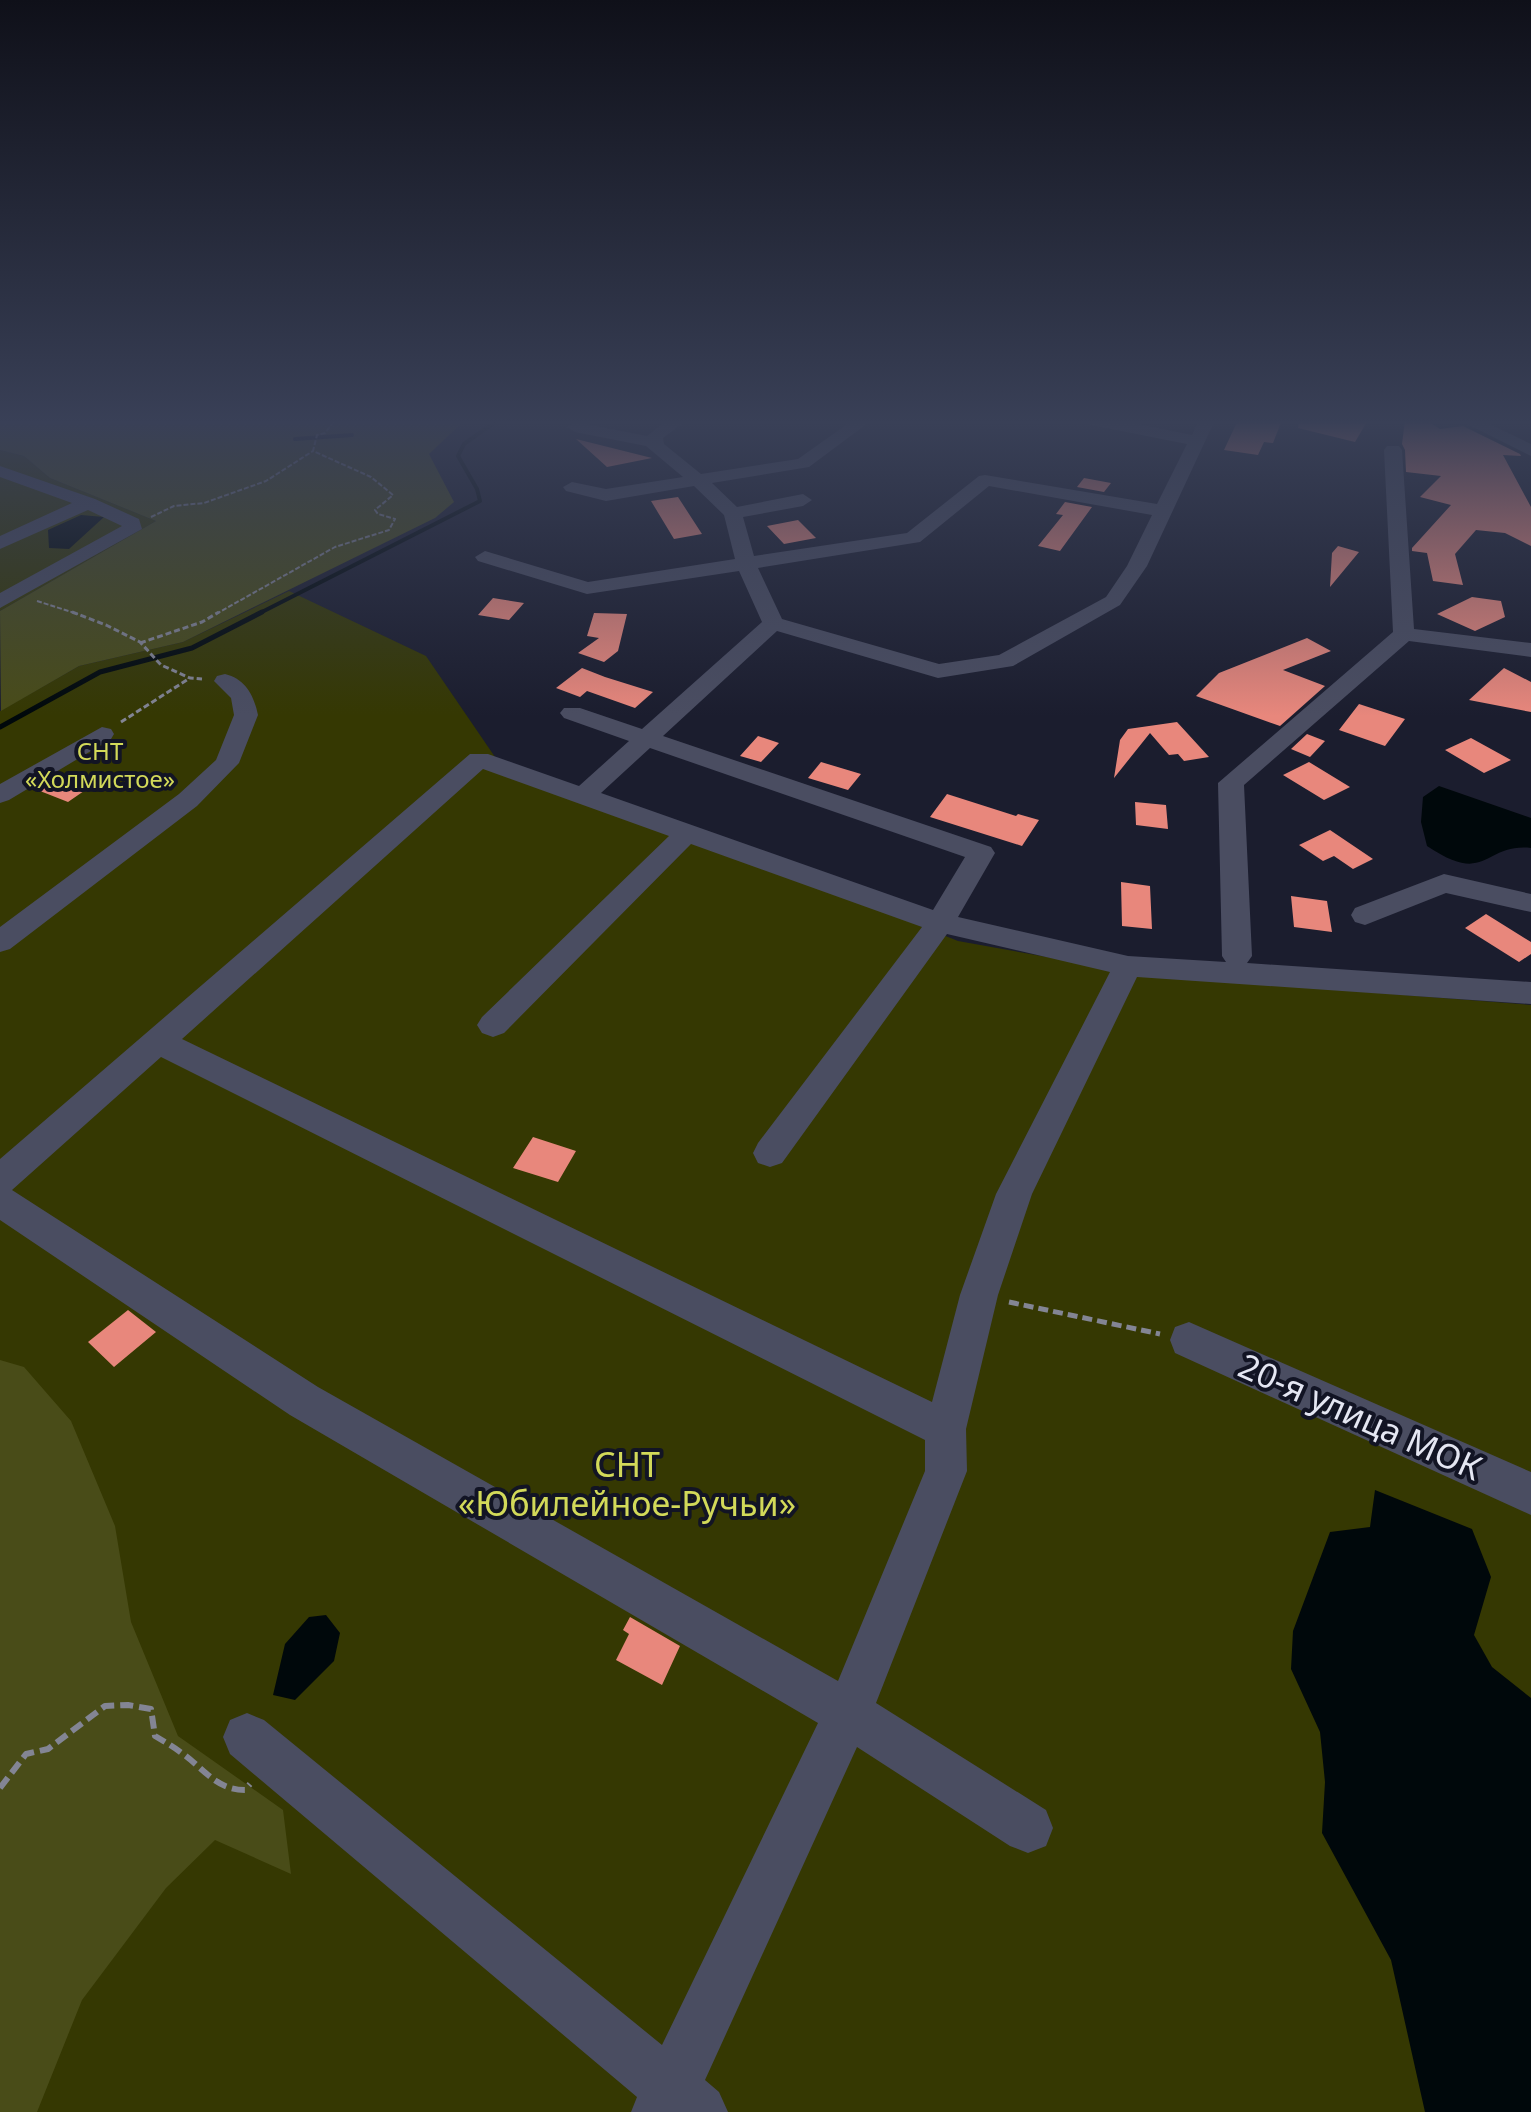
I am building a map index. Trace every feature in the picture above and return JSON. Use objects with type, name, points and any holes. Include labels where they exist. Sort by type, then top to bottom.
[{"type":"street","points":[[0,543],[54,519]]},
{"type":"street","points":[[8,598],[120,538],[132,529],[132,523],[122,519]]},
{"type":"street","points":[[734,519],[746,564],[773,623],[938,671],[1005,661],[1113,601],[1137,566],[1159,519]]},
{"type":"street","points":[[485,557],[587,588],[913,538],[937,519]]},
{"type":"street","points":[[1397,519],[1404,634]]},
{"type":"street","points":[[584,795],[773,623]]},
{"type":"street","points":[[1237,956],[1231,783],[1404,634],[1531,650]]},
{"type":"street","points":[[0,942],[188,800],[227,763],[246,715],[242,696],[225,681]]},
{"type":"street","points":[[572,713],[981,853],[940,923],[770,1153]]},
{"type":"street","points":[[0,795],[102,734]]},
{"type":"street","points":[[0,1180],[479,759],[940,923],[1128,966],[1531,993]]},
{"type":"street","points":[[493,1025],[686,834]]},
{"type":"street","points":[[1365,915],[1444,883],[1531,903]]},
{"type":"street","points":[[247,1737],[676,2104],[848,1713],[946,1471],[945,1429],[979,1295],[1014,1194],[1128,966]]},
{"type":"street","points":[[156,1040],[945,1429]]},
{"type":"street","points":[[0,1201],[304,1401],[848,1713],[1028,1828]]},
{"type":"street","name":"20-я улица МОК","points":[[1189,1340],[1531,1494]]},
{"type":"path","points":[[132,523],[143,519]]},
{"type":"path","points":[[140,643],[202,622],[335,547],[389,530],[394,519]]},
{"type":"path","points":[[8,598],[116,629],[155,652],[161,665],[190,678],[225,681]]},
{"type":"path","points":[[102,734],[190,678]]},
{"type":"path","points":[[979,1295],[1116,1327],[1189,1340]]},
{"type":"path","points":[[0,1788],[26,1754],[48,1749],[105,1706],[128,1705],[151,1709],[155,1736],[184,1754],[216,1782],[234,1792],[245,1790]]},
{"type":"green space","points":[[0,519],[156,521],[0,611]]},
{"type":"green space","points":[[150,519],[434,519],[183,642],[79,666],[1,711],[0,611],[156,521]]},
{"type":"green space","name":"СНТ «Юбилейное-Ручьи»","points":[[289,591],[426,656],[495,757],[958,941],[1148,975],[1531,1005],[1531,2112],[0,2112],[0,711],[79,666],[183,642]]},
{"type":"green space","points":[[0,1360],[24,1367],[71,1421],[115,1526],[131,1622],[178,1736],[283,1810],[291,1874],[215,1840],[166,1888],[82,2000],[37,2112],[0,2112]]},
{"type":"shaded area","points":[[73,519],[102,519],[69,549],[49,548],[48,530]]},
{"type":"shaded area","points":[[1439,786],[1531,818],[1531,848],[1515,848],[1474,863],[1462,863],[1427,846],[1421,822],[1423,797]]},
{"type":"shaded area","points":[[1375,1490],[1472,1529],[1491,1577],[1474,1635],[1492,1667],[1531,1698],[1531,2112],[1425,2112],[1391,1960],[1322,1833],[1325,1782],[1320,1732],[1291,1669],[1293,1631],[1330,1532],[1370,1527]]},
{"type":"shaded area","points":[[326,1615],[340,1633],[334,1661],[295,1700],[273,1695],[285,1644],[309,1617]]},
{"type":"building","points":[[662,519],[692,519],[702,534],[674,539]]},
{"type":"building","points":[[1060,519],[1084,519],[1060,551],[1038,546]]},
{"type":"building","points":[[1439,519],[1531,519],[1531,546],[1505,533],[1476,530],[1455,554],[1463,585],[1433,581],[1427,553],[1412,551]]},
{"type":"building","points":[[798,520],[816,538],[784,544],[767,526]]},
{"type":"building","points":[[1338,546],[1359,552],[1330,587],[1332,553]]},
{"type":"building","points":[[1472,597],[1501,601],[1505,617],[1475,631],[1437,614]]},
{"type":"building","points":[[493,598],[524,603],[509,620],[478,615]]},
{"type":"building","points":[[594,613],[627,614],[618,651],[604,662],[578,653],[599,638],[587,636]]},
{"type":"building","points":[[1307,638],[1331,651],[1283,670],[1325,686],[1280,726],[1196,696],[1219,673]]},
{"type":"building","points":[[582,668],[653,692],[635,708],[587,691],[580,697],[556,688]]},
{"type":"building","points":[[1504,668],[1531,682],[1531,712],[1469,700]]},
{"type":"building","points":[[1359,704],[1405,719],[1385,746],[1339,730]]},
{"type":"building","points":[[1177,722],[1209,757],[1184,761],[1178,754],[1169,755],[1150,733],[1114,778],[1120,740],[1128,729]]},
{"type":"building","points":[[1307,734],[1325,741],[1310,757],[1291,749]]},
{"type":"building","points":[[758,736],[779,743],[761,762],[740,756]]},
{"type":"building","points":[[1471,738],[1511,760],[1484,773],[1445,750]]},
{"type":"building","points":[[821,762],[861,774],[848,790],[808,778]]},
{"type":"building","points":[[1309,762],[1350,787],[1324,800],[1283,775]]},
{"type":"building","points":[[69,772],[97,782],[68,802],[40,791]]},
{"type":"building","points":[[947,794],[1016,816],[1039,820],[1022,846],[930,817]]},
{"type":"building","points":[[1135,802],[1166,805],[1168,829],[1136,825]]},
{"type":"building","points":[[1330,830],[1373,859],[1353,869],[1334,856],[1323,861],[1299,845]]},
{"type":"building","points":[[1121,882],[1150,886],[1152,929],[1122,926]]},
{"type":"building","points":[[1291,896],[1327,901],[1332,932],[1294,927]]},
{"type":"building","points":[[1486,914],[1531,942],[1531,954],[1519,962],[1465,928]]},
{"type":"building","points":[[533,1137],[576,1151],[558,1182],[513,1168]]},
{"type":"building","points":[[128,1310],[156,1332],[114,1367],[88,1342]]},
{"type":"building","points":[[630,1617],[680,1646],[662,1685],[616,1660],[629,1634],[623,1630]]},
{"type":"waterway","points":[[258,614],[446,519]]},
{"type":"waterway","points":[[0,727],[100,672],[192,648],[262,612]]},
{"type":"park label","name":"СНТ «Холмистое»","points":[[100,766]]}]
